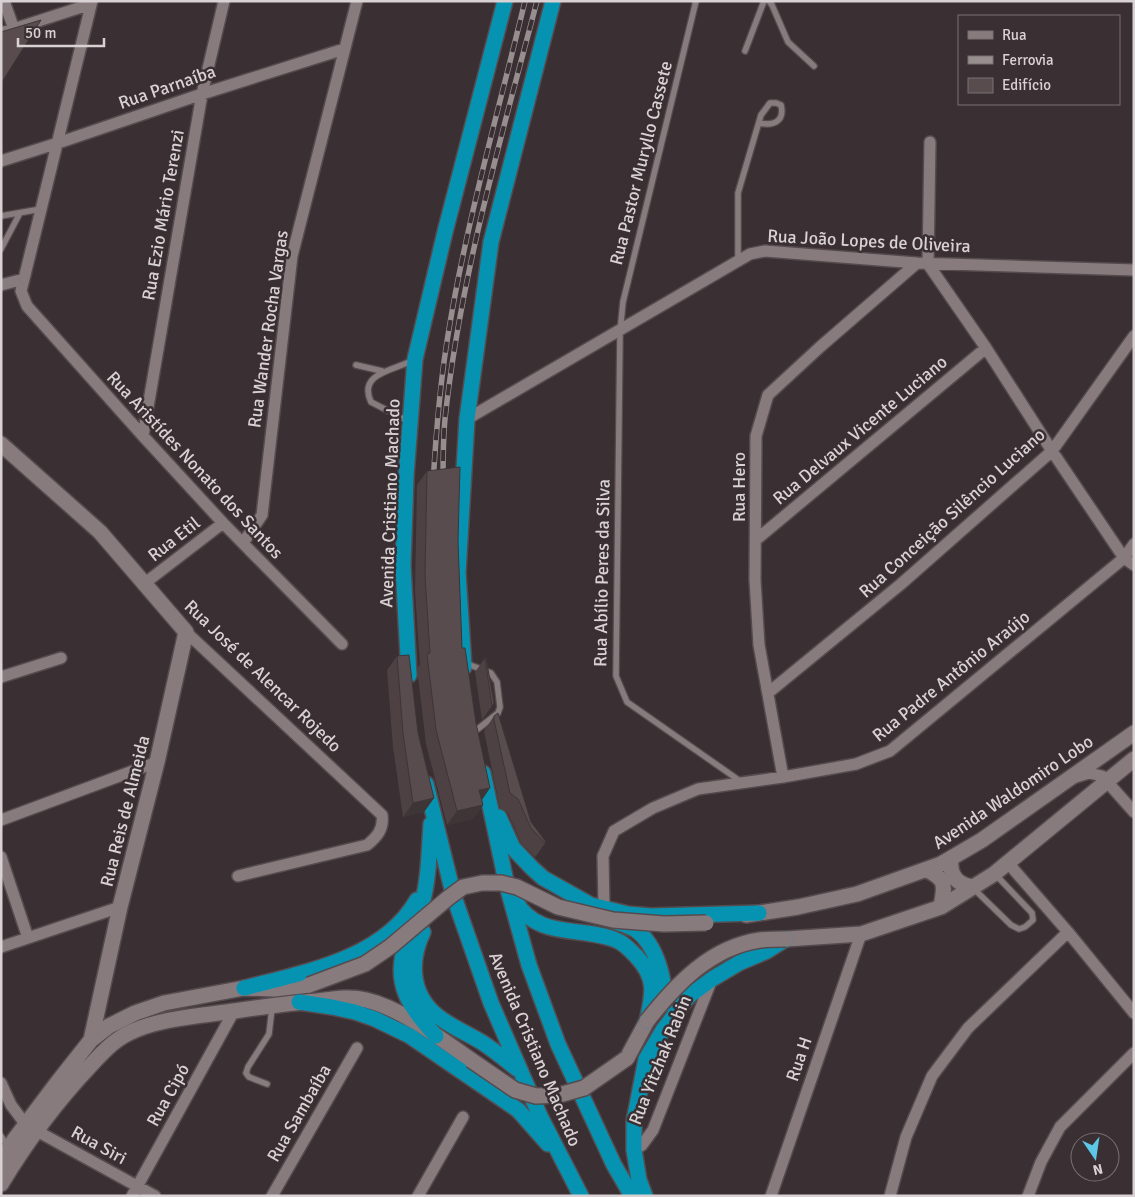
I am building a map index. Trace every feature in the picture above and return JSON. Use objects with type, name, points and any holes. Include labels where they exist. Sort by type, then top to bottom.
[{"type":"highway","name":"Avenida Cristiano Machado","points":[[410,688],[403,566],[406,476],[415,359],[445,232],[505,1]]},
{"type":"highway","points":[[466,680],[458,573],[467,419],[491,242],[553,1]]},
{"type":"highway","name":"Avenida Cristiano Machado","points":[[472,715],[507,886],[529,966],[558,1044],[614,1166],[632,1196]]},
{"type":"highway","name":"Avenida Cristiano Machado","points":[[424,774],[454,897],[491,1003],[520,1072],[581,1196]]},
{"type":"highway","points":[[488,794],[513,848],[532,868],[543,878],[636,931],[652,950],[662,973],[664,1003],[646,1059],[634,1121],[634,1150],[639,1180],[645,1196]]},
{"type":"highway","points":[[432,812],[426,886],[422,904],[406,944],[401,964],[401,984],[410,1003],[436,1036]]},
{"type":"highway","points":[[244,988],[308,971],[352,956],[397,926],[412,909],[426,886]]},
{"type":"highway","points":[[507,886],[520,909],[531,920],[546,926],[600,936],[619,942],[632,951],[643,963],[653,990],[647,1021]]},
{"type":"highway","points":[[438,907],[425,926],[415,948],[414,966],[420,997],[441,1019],[483,1043],[520,1072]]},
{"type":"highway","points":[[608,915],[651,916],[759,913]]},
{"type":"highway","points":[[646,1059],[689,996],[712,978],[739,963],[768,951],[786,939]]},
{"type":"highway","points":[[298,1002],[355,1012],[375,1019],[410,1036],[518,1110],[562,1160]]},
{"type":"main road","name":"Rua José de Alencar Rojedo","points":[[1,444],[100,532],[186,632]]},
{"type":"main road","name":"Rua Reis de Almeida","points":[[92,1040],[120,907],[157,762],[186,632]]},
{"type":"main road","name":"Avenida Waldomiro Lobo","points":[[244,988],[274,989],[309,986],[365,964],[390,947],[448,898],[464,887],[482,883],[501,883],[517,887],[558,907],[664,924],[706,923],[798,907],[857,894],[927,870],[951,859],[982,840],[1134,733]]},
{"type":"main road","points":[[1,1162],[5,1142],[31,1128],[108,1047],[127,1034],[166,1021],[298,1002],[344,998],[364,1000],[382,1005],[436,1036],[515,1090],[536,1096],[559,1095],[584,1088],[627,1058],[647,1021],[662,1002],[697,967],[724,951],[758,940],[861,934],[941,907],[994,874],[1134,758]]},
{"type":"main road","points":[[951,859],[951,872],[954,878],[962,885],[973,887]]},
{"type":"main road","points":[[927,870],[938,876],[944,884],[945,892],[941,907]]},
{"type":"main road","points":[[1,1184],[24,1146],[31,1128],[57,1082],[92,1040],[109,1026],[136,1013],[164,1003],[244,988]]},
{"type":"main road","points":[[100,999],[109,1026],[108,1047]]},
{"type":"street","points":[[4,1],[14,29]]},
{"type":"street","name":"Rua Ezio Mário Terenzi","points":[[143,436],[202,94],[224,1]]},
{"type":"street","name":"Rua Wander Rocha Vargas","points":[[243,543],[262,514],[292,256],[357,1]]},
{"type":"street","points":[[1,33],[92,2]]},
{"type":"street","points":[[1,284],[24,279],[92,2]]},
{"type":"street","name":"Rua Parnaíba","points":[[1,160],[344,49]]},
{"type":"street","points":[[930,142],[922,263],[986,348],[1124,558],[1134,565]]},
{"type":"street","name":"Rua João Lopes de Oliveira","points":[[467,419],[620,332],[750,254],[765,250],[922,263],[1134,270]]},
{"type":"street","name":"Rua Hero","points":[[783,778],[759,645],[755,580],[757,539],[756,436],[768,395],[820,348],[922,263]]},
{"type":"street","name":"Rua Aristídes Nonato dos Santos","points":[[24,279],[21,291],[26,306],[223,523],[342,644]]},
{"type":"street","name":"Rua Conceição Silêncio Luciano","points":[[768,693],[901,584],[1052,451],[1134,336]]},
{"type":"street","name":"Rua Delvaux Vicente Luciano","points":[[757,539],[986,348]]},
{"type":"street","name":"Rua Etil","points":[[145,583],[223,523]]},
{"type":"street","name":"Rua Padre Antônio Araújo","points":[[608,915],[603,856],[614,832],[653,808],[698,789],[783,778],[856,764],[890,751],[1124,558],[1134,544]]},
{"type":"street","name":"Rua José de Alencar Rojedo","points":[[186,632],[382,815],[384,824],[376,838],[367,845],[238,876]]},
{"type":"street","points":[[1,677],[61,658]]},
{"type":"street","points":[[1,820],[157,762]]},
{"type":"street","points":[[1058,786],[1089,773],[1100,774],[1108,780],[1134,812]]},
{"type":"street","points":[[1,857],[28,938]]},
{"type":"street","points":[[1008,863],[1068,932],[1134,1013]]},
{"type":"street","points":[[1,947],[120,907]]},
{"type":"street","points":[[890,1196],[906,1137],[932,1076],[968,1028],[1068,932]]},
{"type":"street","name":"Rua H","points":[[770,1196],[861,934]]},
{"type":"street","name":"Rua Yitzhak Rabin","points":[[634,1150],[642,1145],[653,1130],[712,978]]},
{"type":"street","name":"Rua Cipó","points":[[135,1191],[234,1011]]},
{"type":"street","name":"Rua Sambaíba","points":[[272,1196],[357,1048]]},
{"type":"street","points":[[1028,1196],[1041,1162],[1060,1127],[1134,1053]]},
{"type":"street","points":[[1,1083],[11,1105],[31,1128]]},
{"type":"street","points":[[418,1196],[463,1117]]},
{"type":"street","name":"Rua Siri","points":[[31,1128],[135,1191],[155,1196]]},
{"type":"lane","name":"Rua Pastor Muryllo Cassete","points":[[620,332],[623,302],[696,1]]},
{"type":"lane","points":[[745,51],[764,1]]},
{"type":"lane","points":[[769,1],[788,42],[814,66]]},
{"type":"lane","points":[[738,262],[738,193],[759,123],[764,109],[770,104],[782,105],[783,112],[780,120],[773,124],[759,123]]},
{"type":"lane","points":[[1,216],[42,209]]},
{"type":"lane","points":[[1,249],[20,213]]},
{"type":"lane","name":"Rua Abílio Peres da Silva","points":[[620,332],[616,676],[627,702],[742,782]]},
{"type":"lane","points":[[356,365],[382,371],[407,364],[415,359]]},
{"type":"lane","points":[[382,371],[370,383],[368,391],[371,402],[410,422]]},
{"type":"lane","points":[[464,663],[491,673],[497,682],[500,707],[477,744]]},
{"type":"lane","points":[[973,887],[1011,925],[1019,929],[1025,927],[1033,920],[1032,913],[994,874]]},
{"type":"lane","points":[[267,1084],[249,1077],[246,1073],[269,1034],[272,1006]]},
{"type":"building","points":[[41,20],[2,82],[1,32]]},
{"type":"building","points":[[460,467],[458,541],[462,648],[465,648],[476,723],[490,788],[479,790],[483,805],[457,811],[436,730],[427,654],[430,653],[425,576],[427,471]]},
{"type":"building","points":[[409,655],[418,733],[434,798],[413,803],[403,733],[397,656]]},
{"type":"building","points":[[485,658],[494,703],[492,706]]},
{"type":"building","points":[[498,713],[531,822],[545,843],[531,828],[518,799],[510,793],[494,720],[494,716]]},
{"type":"railway","points":[[433,484],[441,387],[456,288],[474,206],[525,1]]},
{"type":"railway","points":[[443,483],[445,419],[452,366],[471,261],[496,156],[537,1]]}]
